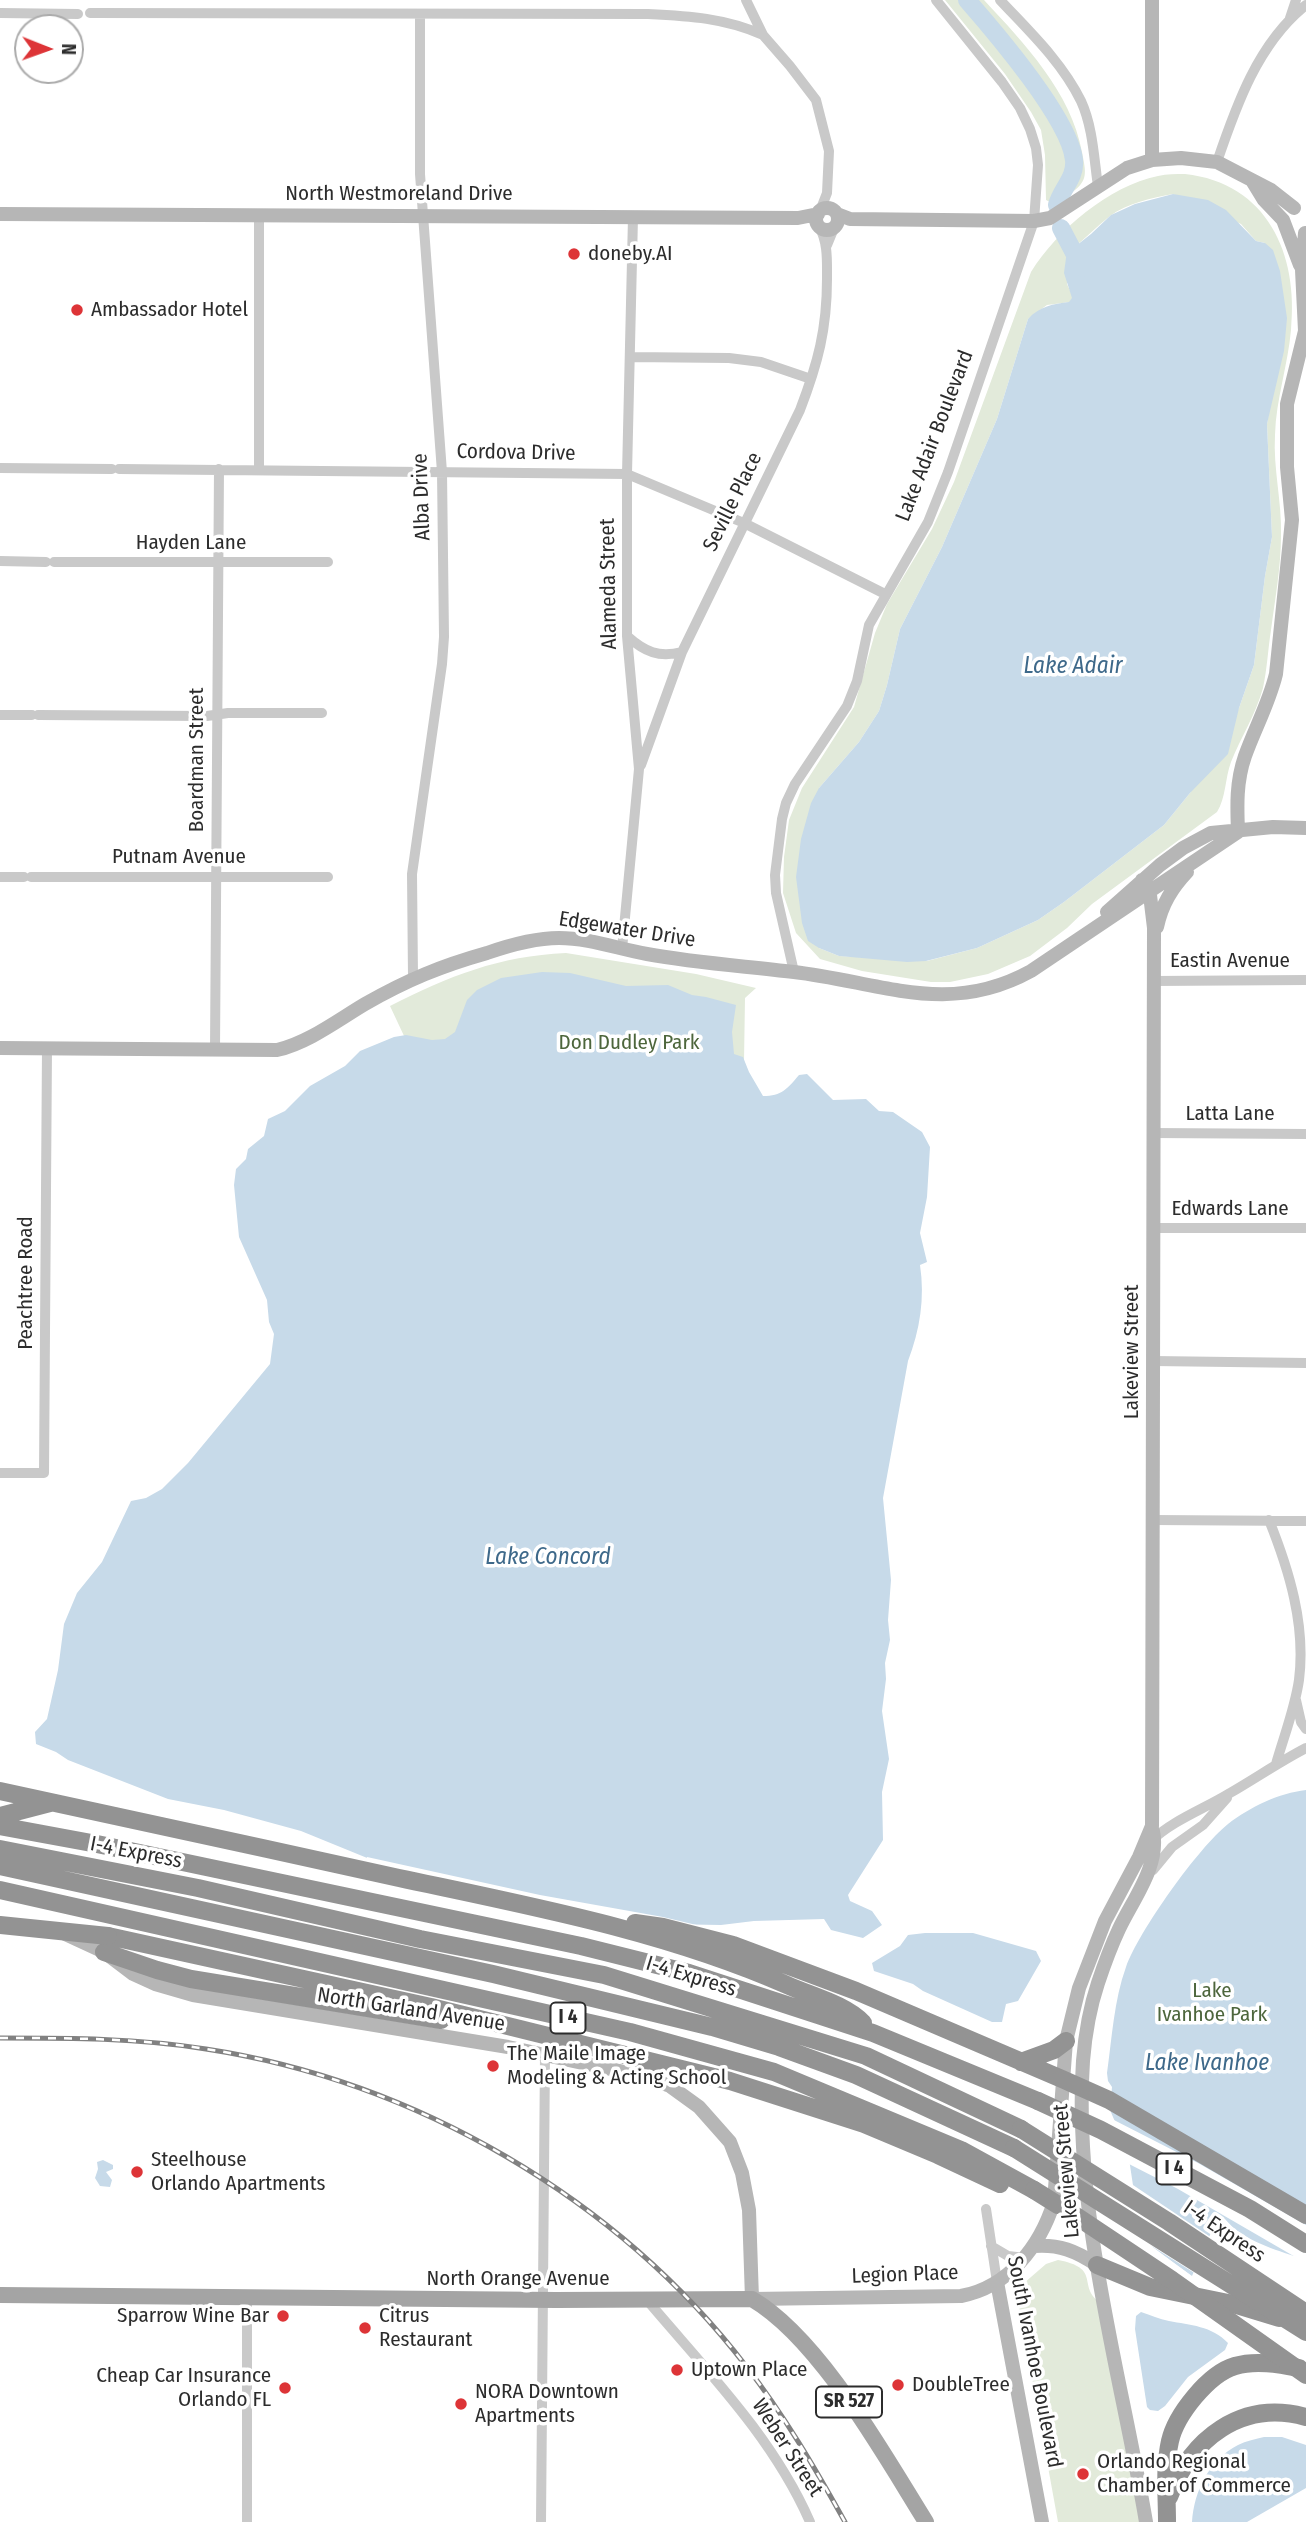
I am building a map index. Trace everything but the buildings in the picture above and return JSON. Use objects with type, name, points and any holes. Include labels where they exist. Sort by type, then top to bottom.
[{"type":"highway","points":[[0,1780],[23,1796]]},
{"type":"highway","points":[[0,1791],[569,1914],[748,1968],[856,2017],[873,2033]]},
{"type":"highway","points":[[0,1816],[53,1802]]},
{"type":"highway","name":"I 4","points":[[0,1826],[97,1843],[581,1947],[688,1973],[873,2033],[1038,2101],[1101,2130],[1250,2209],[1306,2244]]},
{"type":"highway","name":"I-4 Express","points":[[0,1849],[90,1876],[712,2027],[779,2047],[856,2075],[1014,2148],[1306,2332]]},
{"type":"highway","name":"I-4 Express","points":[[0,1866],[198,1888],[419,1939],[604,1975],[866,2056],[1021,2129],[1169,2222],[1306,2313]]},
{"type":"highway","name":"I 4","points":[[0,1890],[616,2029],[774,2071],[961,2150],[1033,2194]]},
{"type":"highway","points":[[569,1914],[663,1927],[729,1945],[856,1991],[1109,2100],[1306,2215]]},
{"type":"highway","points":[[0,1925],[394,1999],[518,2027],[548,2046]]},
{"type":"highway","points":[[106,1944],[157,1970],[210,1983],[517,2034],[548,2046],[730,2081],[818,2108],[912,2143],[1058,2205],[1172,2280],[1306,2375]]},
{"type":"highway","points":[[1021,2062],[1054,2050],[1066,2041]]},
{"type":"highway","points":[[1097,2264],[1150,2287],[1233,2304],[1306,2326]]},
{"type":"highway","points":[[1167,2522],[1166,2463],[1170,2441],[1176,2423],[1191,2400],[1214,2378],[1234,2366],[1258,2363],[1306,2369]]},
{"type":"highway","points":[[1167,2503],[1178,2476],[1192,2454],[1220,2428],[1258,2414],[1306,2417]]},
{"type":"main road","name":"North Orange Avenue","points":[[0,2295],[544,2300],[752,2299]]},
{"type":"main road","name":"SR 527","points":[[752,2299],[777,2317],[825,2370],[926,2522]]},
{"type":"street","points":[[746,0],[763,35],[816,100],[829,151],[827,193],[818,219]]},
{"type":"street","name":"Lake Adair Boulevard","points":[[794,972],[776,893],[775,858],[782,819],[795,784],[847,706],[857,681],[869,625],[928,522],[1034,221],[1038,165],[1030,129],[1020,108],[1002,82],[936,0]]},
{"type":"street","points":[[1000,0],[1047,50],[1082,103],[1089,128],[1098,187]]},
{"type":"street","points":[[1152,0],[1152,160]]},
{"type":"street","points":[[1217,162],[1237,104],[1256,68],[1290,18],[1296,0]]},
{"type":"street","points":[[1290,18],[1306,5]]},
{"type":"street","points":[[0,13],[78,13]]},
{"type":"street","points":[[90,13],[701,16],[742,26],[763,35]]},
{"type":"street","name":"Alba Drive","points":[[413,977],[412,874],[444,637],[442,472],[420,174],[420,14]]},
{"type":"street","points":[[827,193],[839,219],[1034,221],[1050,218],[1127,168],[1152,160],[1181,158],[1217,162],[1271,190],[1300,209]]},
{"type":"street","points":[[1238,832],[1238,786],[1245,757],[1271,694],[1276,674],[1292,520],[1287,467],[1287,404],[1305,331],[1302,270],[1306,233],[1294,235],[1264,200],[1253,182]]},
{"type":"street","name":"North Westmoreland Drive","points":[[0,214],[818,219],[829,208],[839,219]]},
{"type":"street","points":[[1300,209],[1285,215],[1286,226],[1302,270]]},
{"type":"street","points":[[259,214],[259,469]]},
{"type":"street","name":"Alameda Street","points":[[622,949],[639,769],[627,636],[627,474],[633,217]]},
{"type":"street","name":"Seville Place","points":[[639,769],[682,652],[800,410],[811,379],[825,329],[827,244],[818,219]]},
{"type":"street","name":"Seville Place","points":[[827,244],[839,219]]},
{"type":"street","points":[[630,357],[729,358],[761,362],[811,379]]},
{"type":"street","name":"Cordova Drive","points":[[0,468],[627,474],[744,523],[885,594]]},
{"type":"street","name":"Boardman Street","points":[[215,1050],[219,469]]},
{"type":"street","name":"Hayden Lane","points":[[0,561],[327,562]]},
{"type":"street","points":[[627,636],[653,654],[682,652]]},
{"type":"street","points":[[0,715],[322,713]]},
{"type":"street","name":"Edgewater Drive","points":[[0,1048],[271,1050],[288,1047],[413,977],[486,953],[537,940],[567,938],[679,959],[794,972],[922,995],[967,994],[1022,976],[1108,920],[1195,841],[1211,833],[1273,827],[1306,828]]},
{"type":"street","name":"Edgewater Drive","points":[[1145,886],[1238,832]]},
{"type":"street","points":[[1153,943],[1160,913],[1172,888],[1202,855]]},
{"type":"street","name":"Putnam Avenue","points":[[0,877],[328,877]]},
{"type":"street","name":"Lakeview Street","points":[[1145,886],[1152,902],[1153,943],[1151,1861],[1141,1889],[1118,1931],[1098,1983],[1084,2052],[1082,2088],[1083,2151],[1097,2264],[1146,2522]]},
{"type":"street","name":"Eastin Avenue","points":[[1153,981],[1306,980]]},
{"type":"street","name":"Peachtree Road","points":[[0,1473],[44,1473],[47,1048]]},
{"type":"street","name":"Latta Lane","points":[[1153,1133],[1306,1134]]},
{"type":"street","name":"Edwards Lane","points":[[1153,1228],[1306,1228]]},
{"type":"street","points":[[1153,1361],[1306,1363]]},
{"type":"street","points":[[1153,1520],[1306,1521]]},
{"type":"street","points":[[1269,1520],[1294,1594],[1301,1648],[1301,1667],[1295,1699],[1276,1764]]},
{"type":"street","points":[[1295,1699],[1306,1729]]},
{"type":"street","points":[[1150,1837],[1306,1748]]},
{"type":"street","points":[[1141,1889],[1159,1860],[1203,1825],[1232,1792]]},
{"type":"street","name":"Lakeview Street","points":[[1059,2118],[1066,2041],[1079,1988],[1097,1938],[1150,1837]]},
{"type":"street","points":[[0,1916],[106,1944]]},
{"type":"street","points":[[541,2522],[548,2046],[662,2082],[684,2094],[699,2107],[730,2142],[742,2173],[749,2210],[752,2299]]},
{"type":"street","name":"Legion Place","points":[[752,2299],[961,2296],[988,2289],[1029,2252],[1046,2227],[1054,2202],[1059,2118]]},
{"type":"street","name":"South Ivanhoe Boulevard","points":[[986,2209],[997,2283],[1042,2522]]},
{"type":"street","points":[[991,2246],[1008,2256],[1050,2245],[1065,2247],[1097,2264]]},
{"type":"street","points":[[247,2298],[247,2522]]},
{"type":"street","name":"Weber Street","points":[[647,2300],[751,2423],[790,2482],[810,2522]]},
{"type":"green space","points":[[945,0],[984,0],[1030,51],[1057,89],[1076,130],[1085,169],[1079,186],[1061,200],[1052,203],[1046,200],[1045,155],[1041,130],[1031,112],[1005,74]]},
{"type":"green space","points":[[1185,174],[1213,180],[1237,191],[1257,207],[1272,227],[1283,250],[1292,302],[1291,330],[1276,422],[1281,547],[1266,674],[1256,707],[1231,762],[1220,806],[1217,812],[1092,904],[1067,928],[1030,956],[988,974],[950,982],[931,982],[862,971],[820,959],[796,933],[783,893],[789,820],[802,788],[854,707],[875,633],[887,604],[932,529],[954,482],[1031,272],[1070,226],[1103,200],[1140,181],[1161,175]],"holes":[[[1173,194],[1241,224],[1256,241],[1265,243],[1272,394],[1267,424],[1272,537],[1254,665],[1239,708],[1190,793],[1164,825],[1064,902],[1038,920],[977,948],[927,961],[839,956],[819,948],[819,788],[859,742],[879,711],[900,629],[942,547],[997,419],[1028,319],[1047,305],[1070,302],[1073,297],[1067,284],[1072,249],[1110,216],[1132,204]]]},
{"type":"green space","name":"Don Dudley Park","points":[[566,953],[696,974],[756,988],[745,998],[743,1125],[412,1053],[390,1006],[475,969],[519,958]]},
{"type":"green space","points":[[1058,2260],[1071,2263],[1084,2272],[1089,2289],[1098,2301],[1143,2522],[1058,2522],[1016,2290],[1046,2264]]},
{"type":"water","name":"Lake Adair","points":[[1173,194],[1208,200],[1226,210],[1256,241],[1265,243],[1273,250],[1280,271],[1287,318],[1284,351],[1267,424],[1272,537],[1254,665],[1239,708],[1228,754],[1190,793],[1164,825],[1038,920],[977,948],[926,961],[839,956],[819,948],[808,941],[802,923],[796,877],[801,839],[811,803],[819,788],[859,742],[879,711],[900,629],[942,547],[997,419],[1028,319],[1042,308],[1069,302],[1072,298],[1064,273],[1066,258],[1072,249],[1111,215],[1135,204]]},
{"type":"water","name":"Lake Concord","points":[[542,972],[570,973],[626,986],[668,985],[692,995],[736,1005],[732,1032],[734,1054],[743,1057],[763,1096],[780,1093],[799,1075],[807,1074],[833,1100],[866,1099],[879,1111],[893,1112],[922,1132],[930,1147],[927,1197],[920,1233],[927,1262],[920,1265],[920,1314],[908,1361],[883,1498],[891,1580],[888,1620],[890,1640],[885,1663],[882,1711],[889,1759],[882,1792],[883,1840],[848,1895],[850,1901],[872,1911],[882,1925],[863,1938],[831,1930],[824,1919],[721,1925],[600,1923],[377,1862],[301,1831],[224,1810],[168,1799],[68,1760],[36,1744],[35,1732],[47,1719],[58,1670],[64,1624],[77,1593],[102,1562],[131,1501],[146,1498],[162,1489],[188,1463],[270,1364],[274,1334],[269,1322],[267,1300],[239,1237],[234,1185],[236,1169],[246,1159],[248,1149],[264,1136],[268,1119],[285,1111],[310,1086],[345,1066],[360,1051],[406,1035],[432,1040],[445,1039],[455,1032],[467,1000],[477,990],[501,978]]},
{"type":"water","name":"Lake Ivanhoe","points":[[1306,1790],[1306,2251],[1294,2256],[1275,2250],[1239,2232],[1225,2219],[1217,2219],[1192,2276],[1149,2245],[1134,2192],[1128,2152],[1110,2110],[1112,2087],[1107,2073],[1119,1993],[1126,1967],[1143,1933],[1201,1851],[1228,1824],[1246,1812],[1275,1798]]},
{"type":"water","points":[[973,1933],[1036,1951],[1041,1961],[1018,2001],[1006,2004],[1002,2022],[992,2022],[913,1984],[874,1971],[872,1963],[900,1946],[908,1935]]},
{"type":"water","points":[[103,2160],[113,2165],[113,2169],[106,2172],[112,2180],[110,2187],[100,2186],[95,2178],[97,2162]]},
{"type":"water","points":[[1141,2312],[1208,2330],[1228,2343],[1225,2350],[1188,2377],[1158,2411],[1147,2407],[1135,2329],[1136,2316]]},
{"type":"water","points":[[1264,2437],[1282,2437],[1306,2445],[1306,2488],[1247,2522],[1192,2522],[1196,2499],[1211,2468],[1238,2445]]},
{"type":"pier","points":[[367,1857],[709,1928],[599,1926],[377,1866],[366,1861]]},
{"type":"pier","points":[[1110,2118],[1198,2163],[1306,2225],[1306,2255],[1297,2258],[1178,2189],[1127,2163]]},
{"type":"pier","points":[[1130,2183],[1212,2238],[1196,2274],[1150,2245],[1194,2278],[1190,2279],[1146,2247],[1136,2218]]},
{"type":"waterway","points":[[967,0],[1030,77],[1060,123],[1069,143],[1074,166],[1057,205]]},
{"type":"waterway","points":[[1061,228],[1082,268]]},
{"type":"railway","points":[[0,2038],[155,2043],[206,2049],[284,2065],[360,2088],[435,2119],[506,2156],[574,2200],[637,2250],[694,2305],[746,2366],[773,2403],[845,2522]]},
{"type":"place","name":"doneby.AI","points":[[574,254]]},
{"type":"place","name":"Ambassador Hotel","points":[[77,310]]},
{"type":"place","name":"The Maile Image Modeling & Acting School","points":[[493,2066]]},
{"type":"place","name":"Steelhouse Orlando Apartments","points":[[137,2172]]},
{"type":"place","name":"Sparrow Wine Bar","points":[[283,2316]]},
{"type":"place","name":"Citrus Restaurant","points":[[365,2328]]},
{"type":"place","name":"Uptown Place","points":[[677,2370]]},
{"type":"place","name":"DoubleTree","points":[[898,2385]]},
{"type":"place","name":"Cheap Car Insurance Orlando FL","points":[[285,2388]]},
{"type":"place","name":"NORA Downtown Apartments","points":[[461,2404]]},
{"type":"place","name":"Orlando Regional Chamber of Commerce","points":[[1083,2474]]},
{"type":"park label","name":"Lake Ivanhoe Park","points":[[1212,2003]]}]
